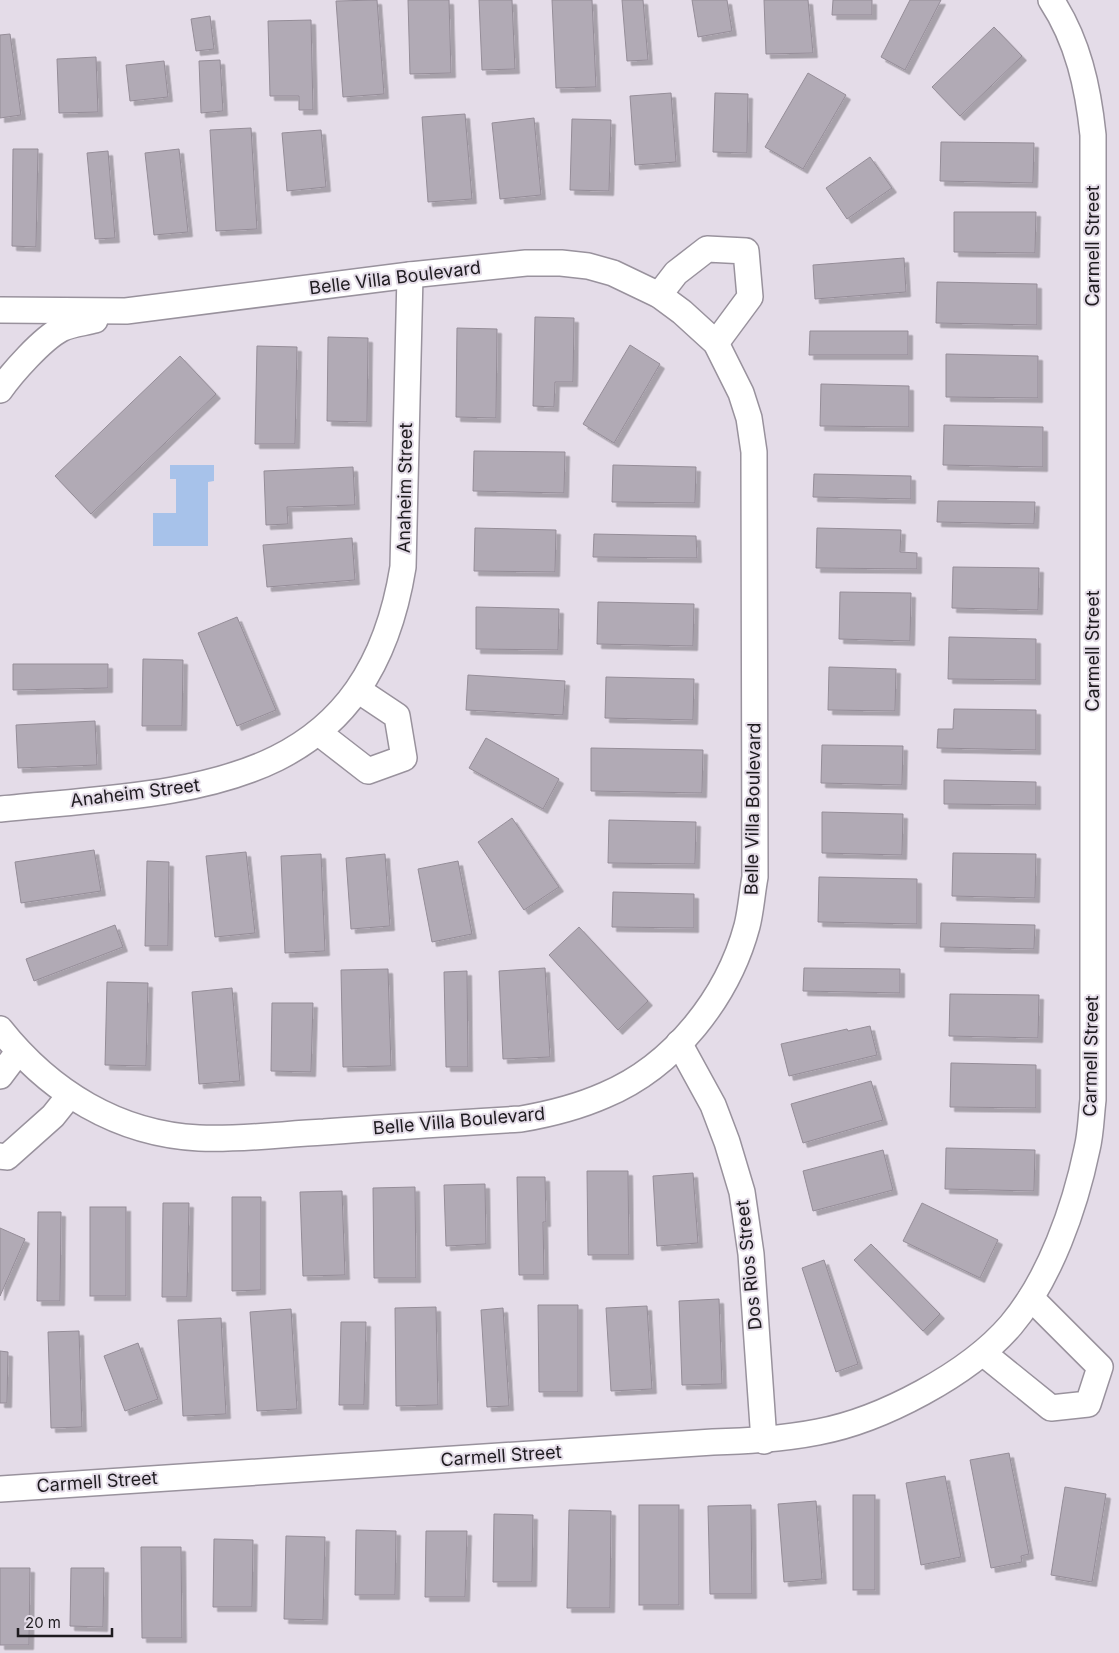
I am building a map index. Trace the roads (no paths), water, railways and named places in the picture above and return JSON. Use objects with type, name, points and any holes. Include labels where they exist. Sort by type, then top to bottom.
[{"type":"street","name":"Carmell Street","points":[[0,1489],[713,1442],[764,1441],[820,1432],[877,1414],[946,1379],[983,1353],[1011,1325],[1031,1298],[1047,1268],[1077,1193],[1088,1147],[1093,1100],[1092,135],[1088,92],[1075,45],[1051,0]]},
{"type":"street","points":[[659,295],[676,273],[707,249],[746,252],[750,297],[716,342]]},
{"type":"street","name":"Belle Villa Boulevard","points":[[0,310],[126,311],[410,275],[526,264],[561,263],[588,266],[613,273],[659,295],[682,312],[716,342],[741,393],[749,418],[754,452],[755,877],[747,925],[735,962],[712,1004],[679,1043],[641,1076],[606,1095],[560,1112],[521,1119],[220,1138],[198,1138],[159,1133],[130,1126],[103,1115],[70,1096],[45,1079],[18,1052],[0,1029]]},
{"type":"street","name":"Anaheim Street","points":[[0,809],[188,789],[232,778],[293,751],[319,733],[342,712],[358,690],[381,651],[391,623],[403,566],[410,275]]},
{"type":"street","name":"Belle Villa Boulevard","points":[[0,390],[9,377],[37,348],[60,329],[126,311]]},
{"type":"street","points":[[319,733],[368,771],[404,758],[397,716],[358,690]]},
{"type":"street","name":"Dos Rios Street","points":[[679,1043],[714,1105],[742,1192],[751,1254],[764,1441]]},
{"type":"street","points":[[0,1076],[18,1052]]},
{"type":"street","points":[[0,1156],[6,1157],[53,1116],[70,1096]]},
{"type":"street","points":[[983,1353],[1051,1408],[1088,1404],[1100,1367],[1031,1298]]},
{"type":"water","points":[[170,465],[214,465],[214,481],[208,482],[208,546],[153,546],[153,513],[176,513],[176,479],[170,479]]}]
